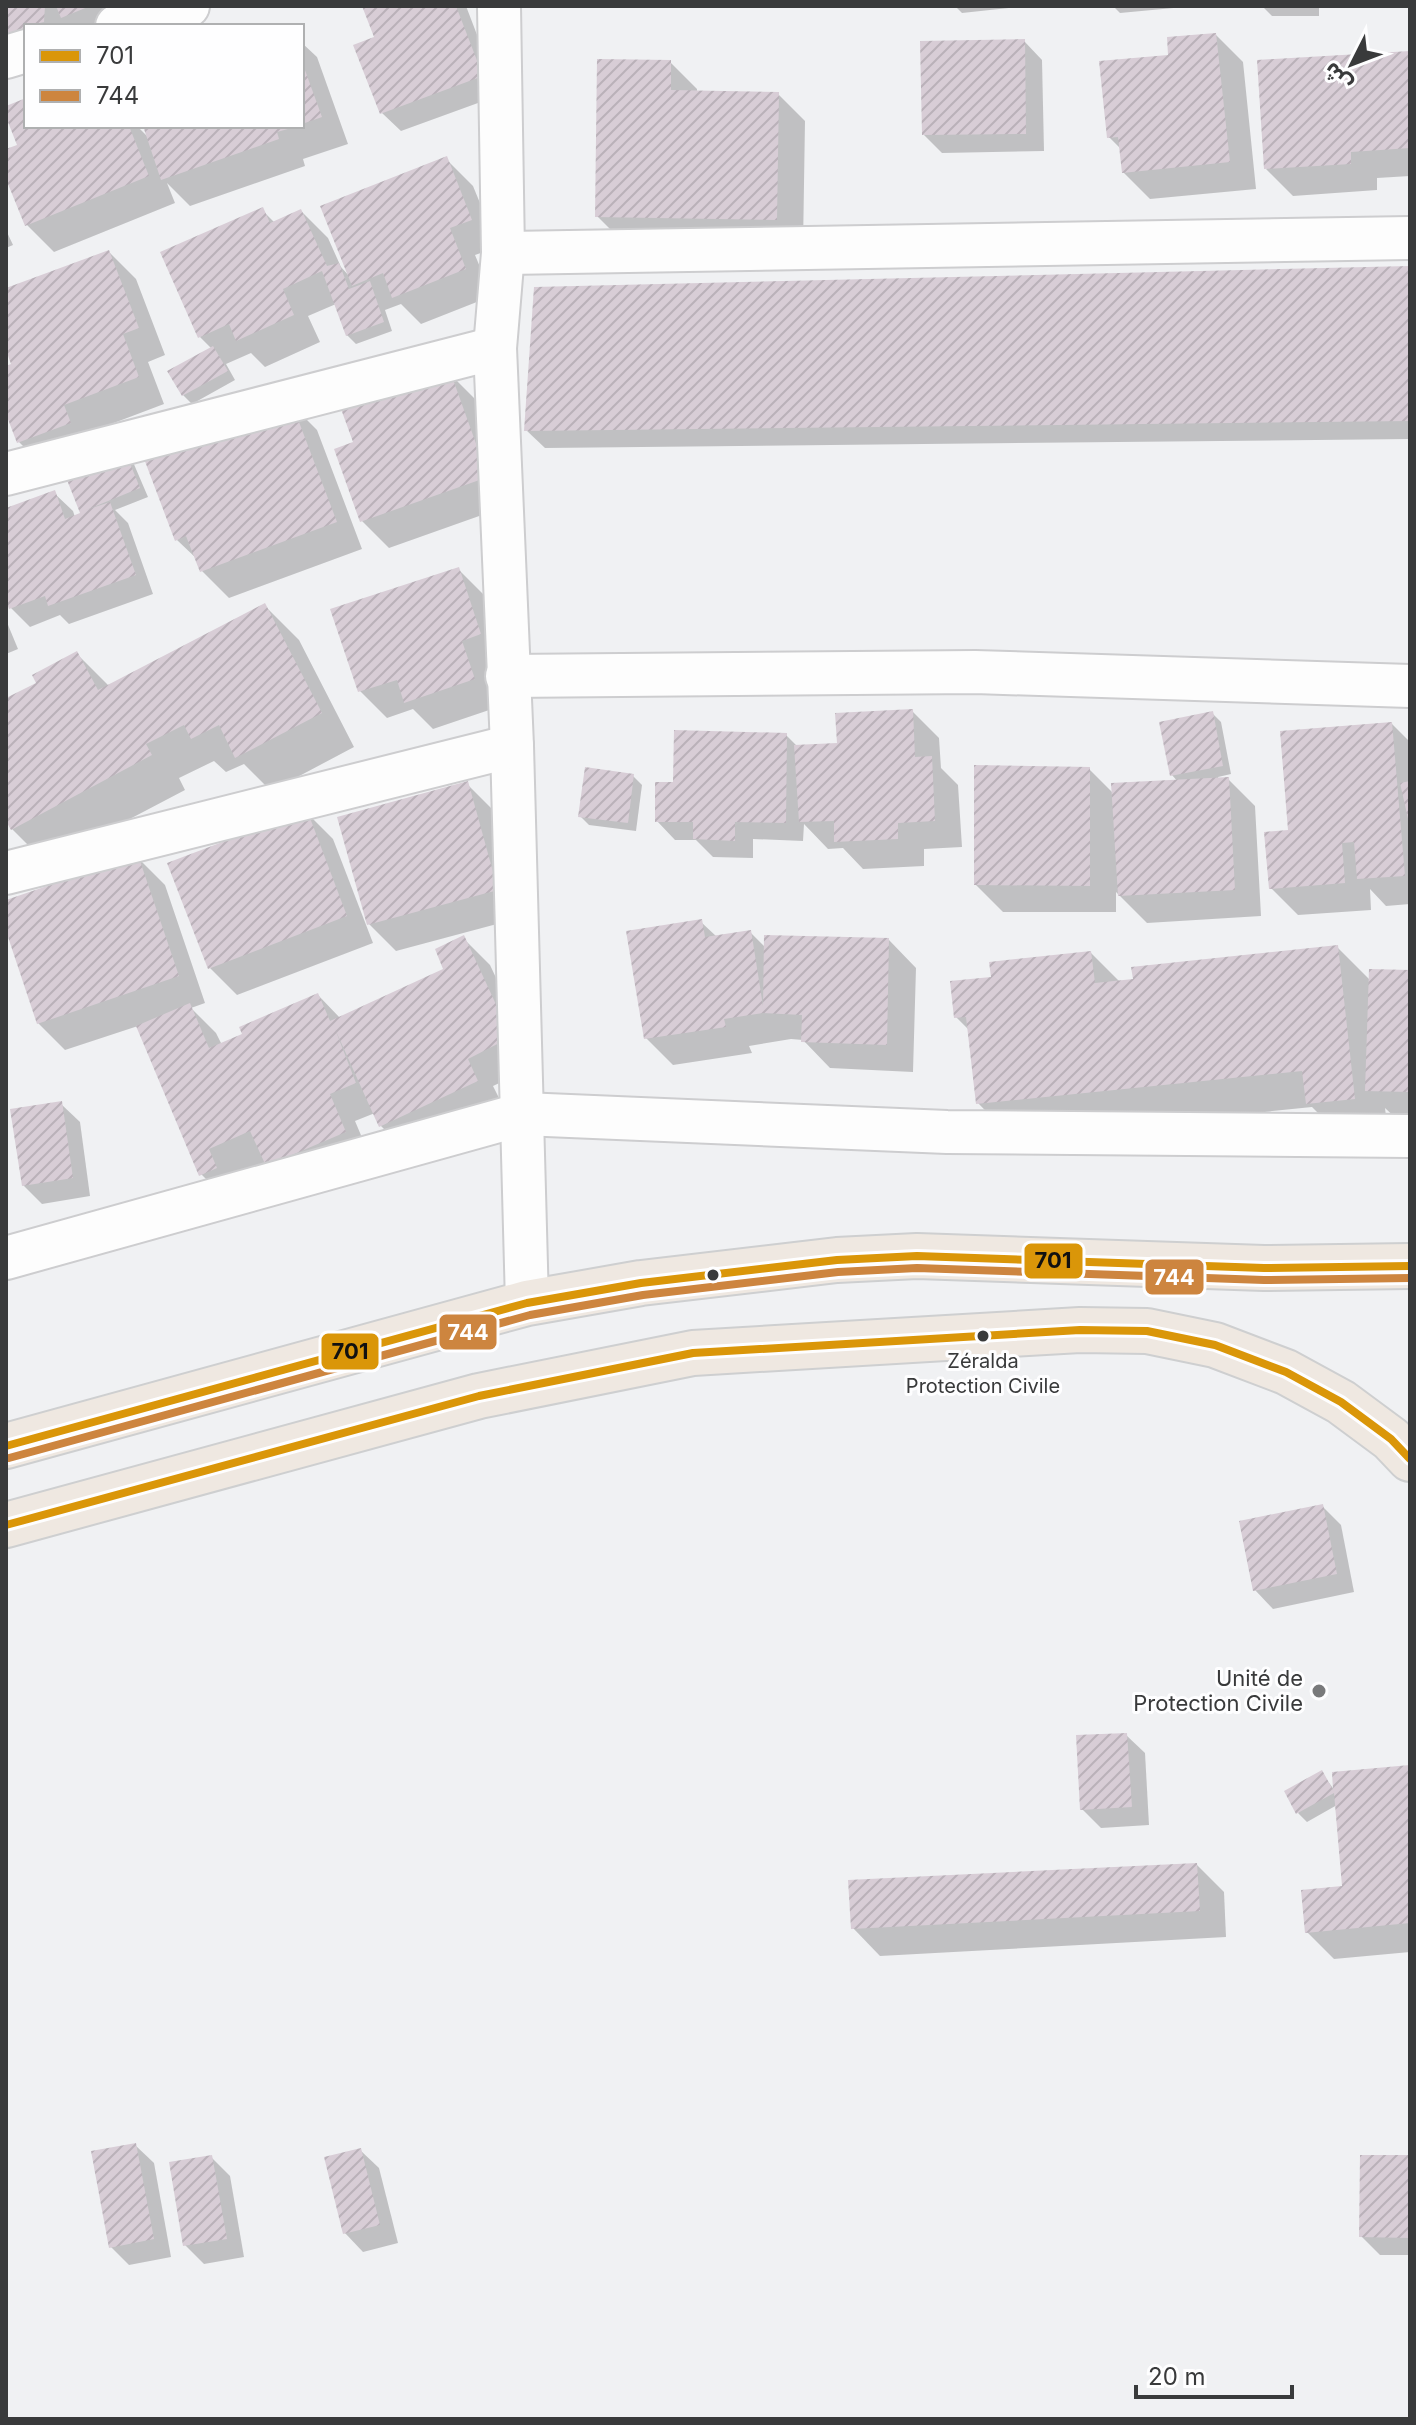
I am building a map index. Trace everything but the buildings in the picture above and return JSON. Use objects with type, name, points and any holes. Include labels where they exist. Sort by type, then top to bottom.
[{"type":"highway","points":[[6,1446],[527,1303],[641,1283],[837,1260],[917,1256],[1264,1268],[1410,1266]]},
{"type":"highway","points":[[6,1525],[479,1396],[693,1353],[1080,1330],[1147,1331],[1215,1345],[1272,1367],[1341,1402],[1391,1439],[1410,1459]]},
{"type":"street","points":[[124,24],[188,6]]},
{"type":"street","points":[[499,6],[503,253],[495,348],[512,746],[527,1303]]},
{"type":"street","points":[[503,253],[1410,238]]},
{"type":"street","points":[[6,474],[495,348]]},
{"type":"street","points":[[507,676],[975,672],[1410,686]]},
{"type":"street","points":[[6,873],[512,746]]},
{"type":"street","points":[[6,1258],[523,1114],[947,1132],[1410,1136]]},
{"type":"transit line","name":"701","points":[[6,1446],[527,1303],[641,1283],[837,1260],[917,1256],[1264,1268],[1410,1266]]},
{"type":"transit line","name":"744","points":[[9,1458],[530,1315],[643,1295],[838,1272],[917,1268],[1264,1280],[1410,1278]]},
{"type":"transit line","name":"701","points":[[6,1525],[479,1396],[693,1353],[1080,1330],[1147,1331],[1215,1345],[1286,1372],[1341,1402],[1391,1439],[1410,1459]]},
{"type":"place","name":"Zéralda Protection Civile","points":[[983,1336]]},
{"type":"place","name":"Unité de Protection Civile","points":[[1319,1691]]}]
